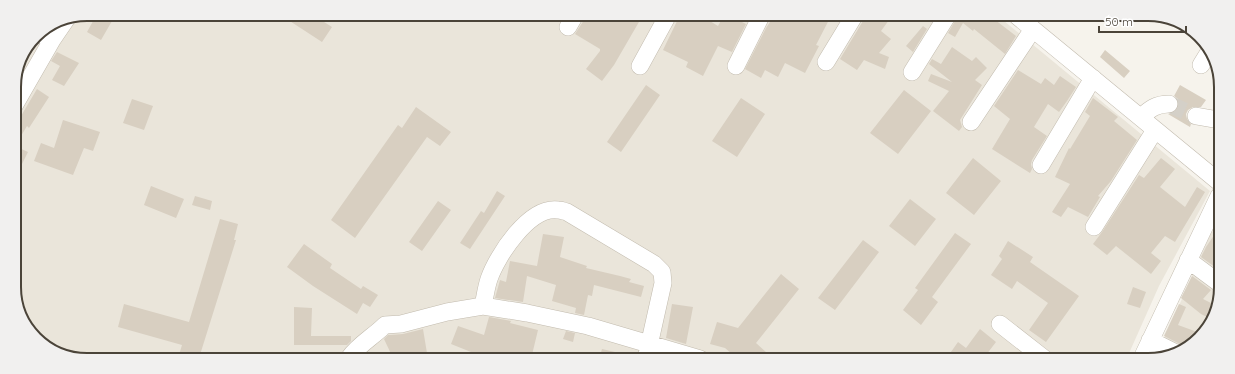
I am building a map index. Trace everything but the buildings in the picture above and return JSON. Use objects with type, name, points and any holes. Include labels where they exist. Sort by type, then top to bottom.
[{"type":"street","points":[[640,66],[665,21]]},
{"type":"street","points":[[736,66],[759,21]]},
{"type":"street","points":[[826,62],[851,21]]},
{"type":"street","points":[[912,72],[944,21]]},
{"type":"street","points":[[1023,21],[1214,178]]},
{"type":"street","points":[[970,122],[1033,29]]},
{"type":"street","points":[[21,90],[45,36]]},
{"type":"street","points":[[1041,165],[1093,78]]},
{"type":"street","points":[[1141,118],[1152,107],[1161,104],[1169,104]]},
{"type":"street","points":[[1196,116],[1214,119]]},
{"type":"street","points":[[1094,227],[1155,130]]},
{"type":"street","points":[[1144,353],[1214,206]]},
{"type":"street","points":[[483,306],[489,279],[504,249],[521,228],[533,218],[543,212],[556,209],[567,212],[654,264],[662,272],[663,283],[648,351]]},
{"type":"street","points":[[1188,260],[1214,279]]},
{"type":"street","points":[[352,353],[385,325],[401,324],[447,312],[483,306],[527,313],[588,326],[648,351],[661,353]]},
{"type":"street","points":[[1000,324],[1037,353]]},
{"type":"street","points":[[1150,340],[1169,349]]},
{"type":"shaded area","points":[[87,21],[1004,21],[1210,191],[1159,286],[1129,353],[87,353],[70,351],[51,342],[37,330],[28,316],[22,300],[21,83],[23,70],[35,47],[44,37],[54,30],[66,25]]},
{"type":"shaded area","points":[[1214,229],[1214,287],[1212,304],[1207,316],[1195,334],[1181,344],[1159,352]]},
{"type":"tunnel","points":[[1169,104],[1196,116]]}]
